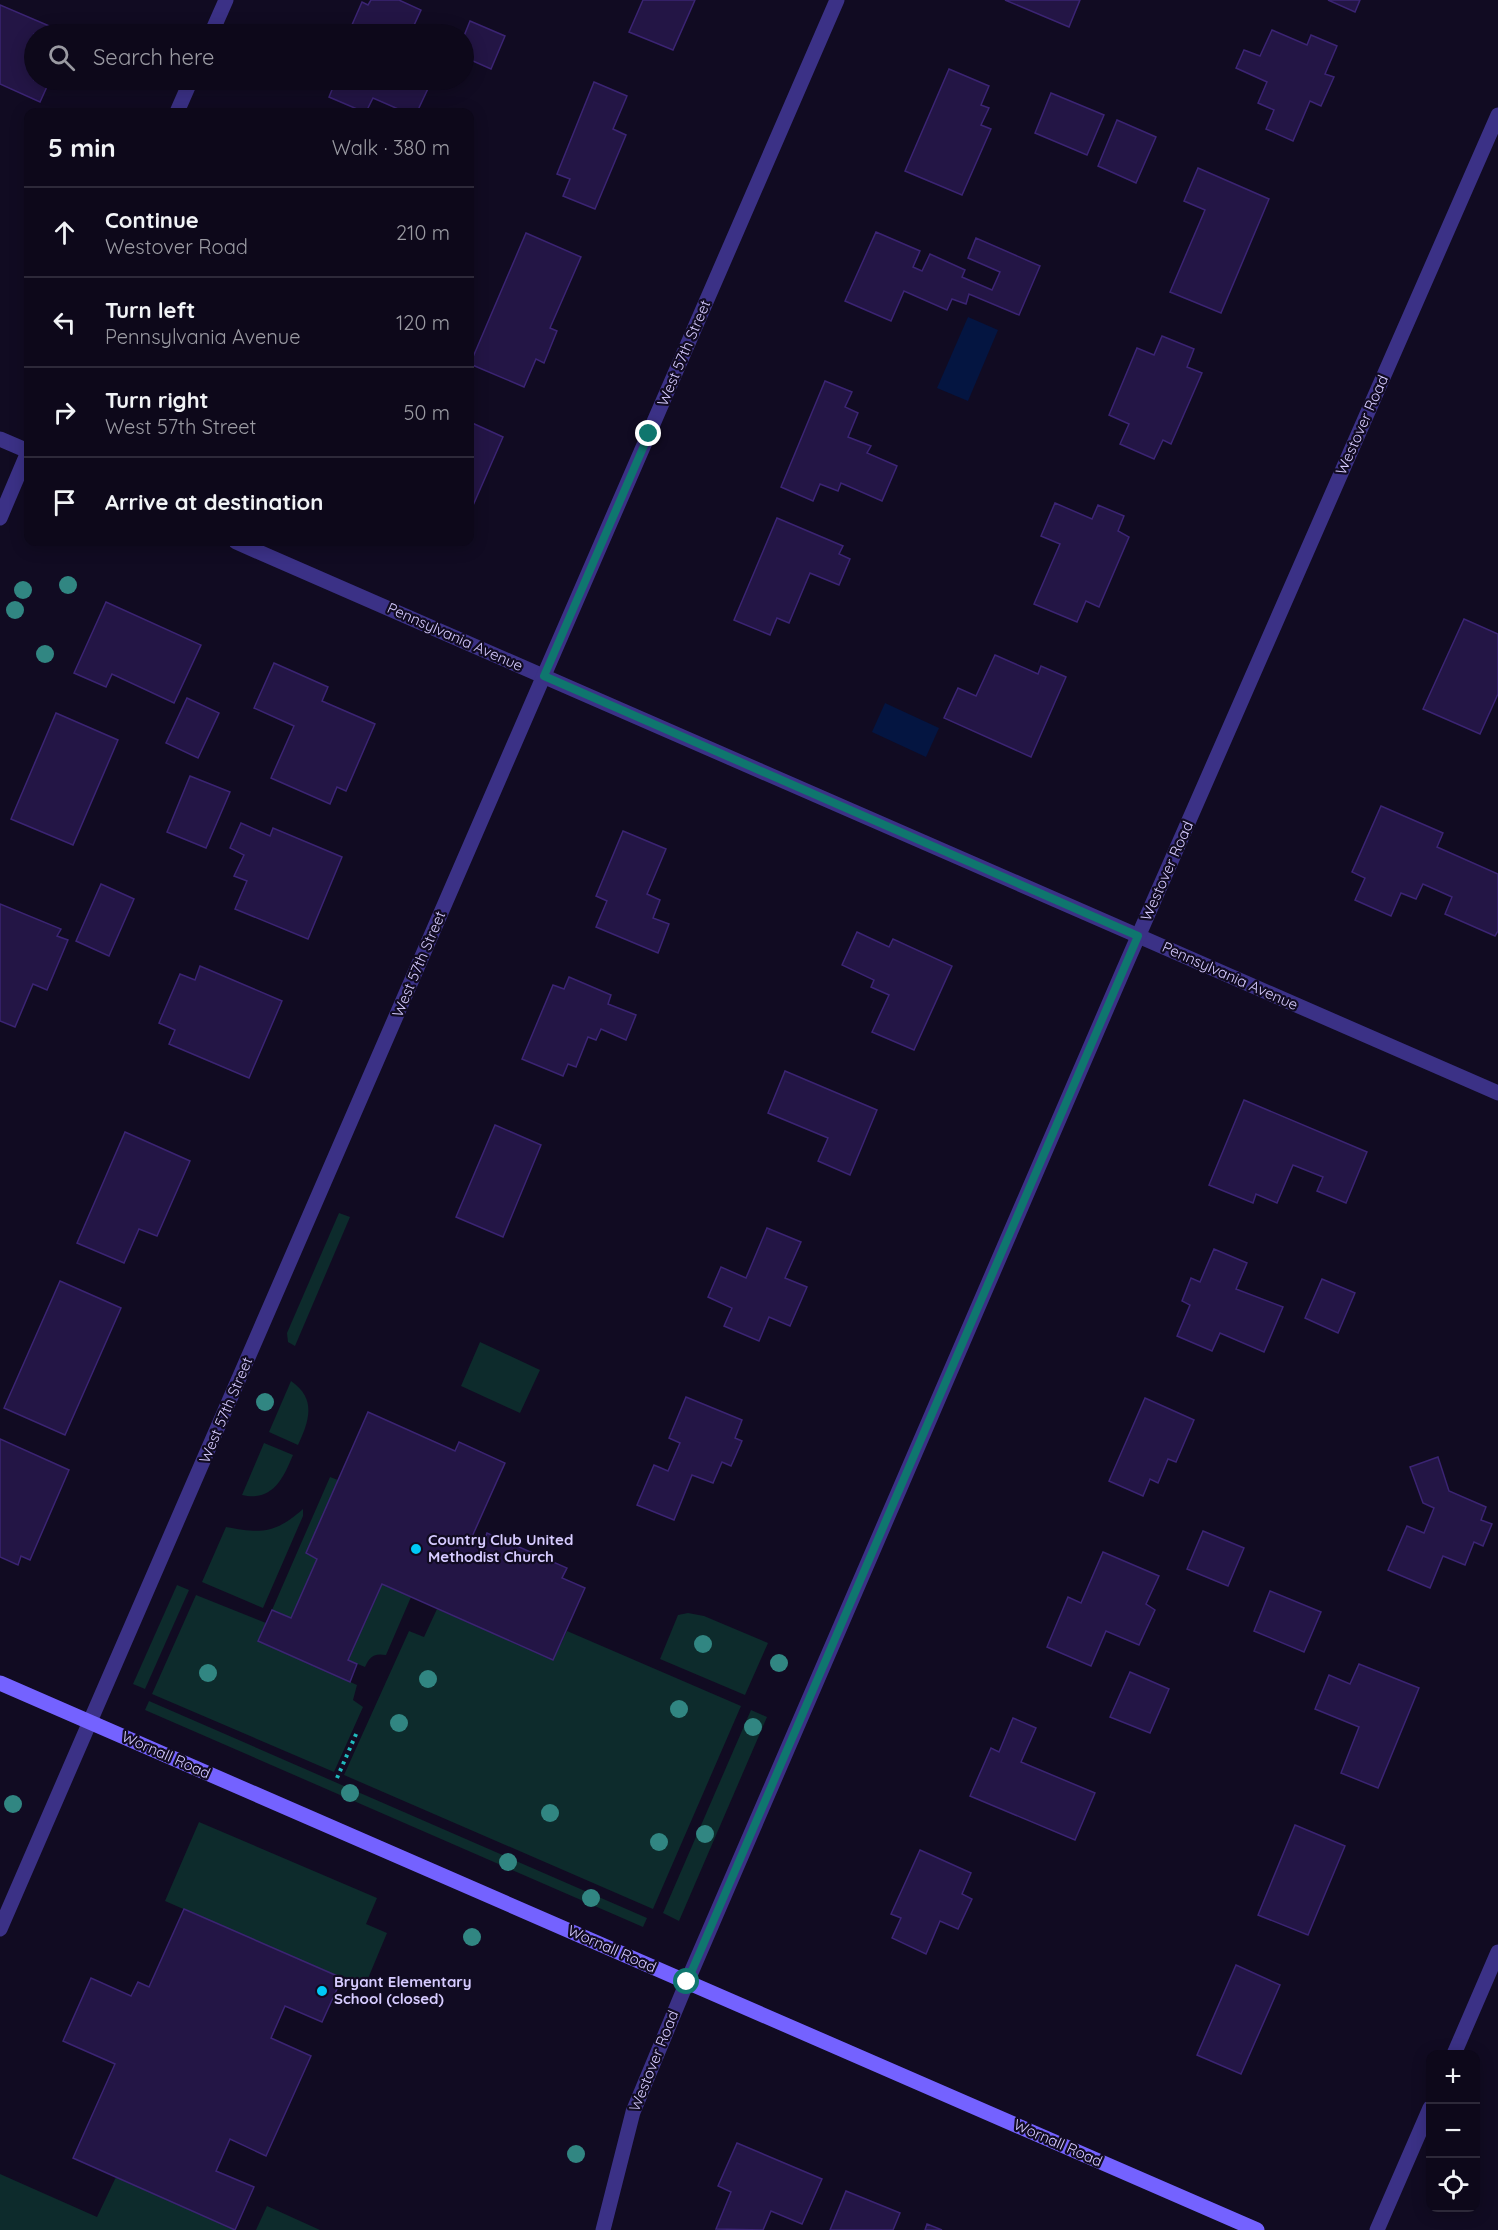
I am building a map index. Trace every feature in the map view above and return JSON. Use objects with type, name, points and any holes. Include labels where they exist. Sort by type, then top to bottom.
[{"type":"main road","name":"Wornall Road","points":[[0,1683],[1257,2230]]},
{"type":"street","points":[[215,24],[226,0]]},
{"type":"street","name":"West 57th Street","points":[[0,1929],[837,0]]},
{"type":"street","points":[[179,108],[187,90]]},
{"type":"street","name":"Westover Road","points":[[603,2230],[633,2112],[687,1982],[1138,936],[1498,115]]},
{"type":"street","points":[[0,439],[24,450]]},
{"type":"street","points":[[0,518],[24,461]]},
{"type":"street","name":"Pennsylvania Avenue","points":[[245,546],[1498,1093]]},
{"type":"street","points":[[1456,2050],[1498,1952]]},
{"type":"street","points":[[1377,2230],[1426,2119]]},
{"type":"path","points":[[337,1778],[357,1732]]},
{"type":"green space","points":[[339,1213],[350,1217],[295,1346],[288,1342],[287,1333]]},
{"type":"green space","points":[[480,1342],[540,1370],[520,1413],[461,1386]]},
{"type":"green space","points":[[291,1381],[305,1395],[308,1403],[307,1419],[298,1445],[269,1432]]},
{"type":"green space","points":[[264,1443],[293,1455],[280,1480],[269,1492],[252,1496],[242,1495]]},
{"type":"green space","points":[[330,1477],[338,1480],[306,1553],[317,1559],[291,1618],[272,1610]]},
{"type":"green space","points":[[303,1509],[303,1516],[263,1608],[202,1582],[226,1527],[249,1531],[268,1530],[285,1523]]},
{"type":"green space","points":[[382,1584],[411,1597],[386,1655],[373,1656],[365,1667],[348,1660]]},
{"type":"green space","points":[[177,1585],[189,1590],[145,1689],[133,1684]]},
{"type":"green space","points":[[196,1595],[266,1623],[258,1641],[357,1685],[353,1700],[363,1707],[334,1772],[152,1694]]},
{"type":"green space","points":[[437,1609],[553,1660],[567,1631],[741,1706],[653,1909],[344,1775],[409,1631],[424,1637]]},
{"type":"green space","points":[[688,1613],[704,1616],[768,1643],[745,1695],[660,1659],[678,1615]]},
{"type":"green space","points":[[149,1701],[647,1918],[643,1927],[145,1710]]},
{"type":"green space","points":[[751,1710],[767,1717],[679,1921],[663,1913]]},
{"type":"green space","points":[[199,1822],[377,1898],[366,1924],[387,1933],[364,1988],[165,1901]]},
{"type":"green space","points":[[0,2174],[97,2217],[116,2177],[235,2230],[0,2230]]},
{"type":"green space","points":[[267,2206],[320,2230],[256,2230]]},
{"type":"water","points":[[968,317],[998,330],[968,401],[937,388]]},
{"type":"water","points":[[885,703],[939,728],[926,757],[872,732]]},
{"type":"building","points":[[371,0],[399,0],[421,10],[415,24],[352,24],[362,2],[368,5]]},
{"type":"building","points":[[643,0],[695,0],[673,50],[629,32]]},
{"type":"building","points":[[1005,0],[1080,0],[1069,27]]},
{"type":"building","points":[[1328,0],[1360,0],[1355,12]]},
{"type":"building","points":[[0,5],[45,24],[24,24],[24,90],[45,90],[40,102],[0,84]]},
{"type":"building","points":[[470,21],[505,36],[491,69],[474,61],[474,24],[469,24]]},
{"type":"building","points":[[1272,30],[1307,45],[1311,35],[1337,46],[1325,74],[1334,77],[1321,106],[1310,101],[1293,141],[1266,129],[1274,110],[1258,103],[1267,82],[1236,68],[1244,50],[1260,56]]},
{"type":"building","points":[[949,69],[989,86],[981,105],[989,108],[981,125],[991,129],[962,195],[905,171]]},
{"type":"building","points":[[594,82],[627,96],[613,129],[626,135],[595,209],[563,196],[570,179],[557,174]]},
{"type":"building","points":[[332,90],[427,90],[419,108],[396,108],[373,98],[368,108],[355,108],[329,97]]},
{"type":"building","points":[[1051,93],[1104,115],[1087,155],[1035,133]]},
{"type":"building","points":[[1117,120],[1156,137],[1136,183],[1098,166]]},
{"type":"building","points":[[1198,168],[1269,199],[1221,313],[1170,292],[1205,210],[1184,201]]},
{"type":"building","points":[[876,232],[920,251],[913,267],[922,271],[930,254],[965,270],[962,277],[992,290],[1000,272],[968,258],[976,238],[1040,266],[1019,315],[969,294],[966,304],[952,299],[947,310],[904,291],[891,321],[845,301]]},
{"type":"building","points":[[526,233],[581,257],[550,328],[557,331],[544,363],[536,359],[524,387],[474,366],[474,355]]},
{"type":"building","points":[[1162,336],[1194,349],[1187,367],[1202,373],[1171,444],[1163,440],[1154,459],[1120,444],[1129,424],[1109,415],[1137,348],[1154,355]]},
{"type":"building","points":[[825,381],[852,392],[845,407],[858,413],[848,437],[871,446],[867,453],[897,466],[882,501],[841,483],[838,491],[820,484],[813,501],[781,487]]},
{"type":"building","points":[[474,424],[503,437],[474,503]]},
{"type":"building","points":[[1055,503],[1092,519],[1098,505],[1124,516],[1118,531],[1129,537],[1099,607],[1086,601],[1077,622],[1034,604],[1060,544],[1041,536]]},
{"type":"building","points":[[777,518],[843,546],[839,554],[850,559],[839,585],[810,573],[789,623],[777,618],[770,635],[734,620]]},
{"type":"building","points":[[106,602],[201,645],[174,703],[112,674],[106,687],[74,673]]},
{"type":"building","points":[[1464,619],[1498,634],[1498,694],[1480,734],[1423,709]]},
{"type":"building","points":[[995,655],[1038,674],[1041,666],[1066,677],[1031,757],[944,718],[958,688],[976,696]]},
{"type":"building","points":[[274,663],[328,687],[322,701],[375,724],[346,791],[337,787],[330,804],[271,778],[294,726],[254,708]]},
{"type":"building","points":[[187,698],[219,713],[198,758],[166,743]]},
{"type":"building","points":[[56,713],[118,740],[73,845],[11,819]]},
{"type":"building","points":[[190,776],[230,792],[206,848],[167,832]]},
{"type":"building","points":[[1381,806],[1443,833],[1437,847],[1498,874],[1498,931],[1495,936],[1445,914],[1452,897],[1423,884],[1416,899],[1401,893],[1391,916],[1355,900],[1365,878],[1352,872]]},
{"type":"building","points":[[241,823],[270,836],[273,828],[342,857],[308,939],[235,909],[247,881],[234,876],[244,855],[230,848]]},
{"type":"building","points":[[623,831],[666,849],[647,894],[660,900],[653,918],[669,924],[658,953],[596,927],[607,901],[596,896]]},
{"type":"building","points":[[101,884],[134,899],[109,956],[76,941]]},
{"type":"building","points":[[0,904],[61,929],[57,936],[68,940],[47,990],[33,984],[15,1027],[0,1021]]},
{"type":"building","points":[[857,932],[889,947],[893,939],[952,966],[914,1050],[872,1032],[889,995],[871,987],[874,980],[842,965]]},
{"type":"building","points":[[200,966],[282,1001],[249,1078],[169,1044],[175,1030],[159,1023],[180,974],[195,980]]},
{"type":"building","points":[[569,977],[611,995],[608,1004],[636,1015],[626,1040],[601,1029],[596,1040],[588,1037],[576,1067],[568,1064],[563,1076],[522,1059],[553,985],[564,989]]},
{"type":"building","points":[[785,1071],[877,1110],[850,1175],[818,1161],[828,1138],[768,1113]]},
{"type":"building","points":[[1244,1100],[1367,1152],[1346,1203],[1317,1191],[1323,1177],[1293,1165],[1277,1203],[1256,1194],[1253,1203],[1209,1185]]},
{"type":"building","points":[[495,1125],[541,1145],[503,1237],[456,1217]]},
{"type":"building","points":[[125,1132],[190,1161],[157,1236],[139,1229],[124,1263],[77,1243]]},
{"type":"building","points":[[767,1228],[801,1242],[785,1278],[807,1287],[790,1326],[769,1317],[759,1341],[724,1326],[732,1308],[708,1297],[721,1267],[746,1278]]},
{"type":"building","points":[[1214,1249],[1247,1263],[1236,1289],[1283,1307],[1264,1352],[1220,1333],[1212,1351],[1177,1336],[1190,1305],[1182,1301],[1191,1278],[1200,1282]]},
{"type":"building","points":[[1322,1279],[1355,1293],[1338,1333],[1305,1318]]},
{"type":"building","points":[[60,1281],[121,1308],[65,1435],[4,1408]]},
{"type":"building","points":[[686,1397],[742,1420],[735,1438],[742,1441],[731,1466],[722,1462],[713,1483],[692,1475],[674,1520],[637,1505],[654,1465],[668,1471],[680,1443],[669,1438]]},
{"type":"building","points":[[1145,1398],[1194,1420],[1176,1462],[1168,1459],[1158,1483],[1150,1479],[1143,1496],[1109,1481]]},
{"type":"building","name":"Country Club United Methodist Church","points":[[368,1412],[455,1451],[459,1442],[505,1463],[471,1539],[483,1544],[487,1533],[567,1568],[562,1578],[585,1588],[553,1660],[382,1584],[348,1660],[357,1664],[350,1682],[258,1641],[272,1610],[291,1618],[317,1559],[306,1553]]},
{"type":"building","points":[[0,1439],[69,1470],[30,1560],[21,1556],[18,1565],[0,1557]]},
{"type":"building","points":[[1438,1457],[1449,1491],[1486,1507],[1481,1520],[1492,1524],[1483,1546],[1474,1542],[1465,1565],[1443,1556],[1430,1588],[1388,1570],[1407,1526],[1424,1533],[1434,1508],[1423,1503],[1410,1467]]},
{"type":"building","points":[[1203,1531],[1244,1548],[1228,1586],[1187,1569]]},
{"type":"building","points":[[1103,1552],[1159,1576],[1146,1604],[1155,1610],[1139,1645],[1106,1631],[1091,1666],[1047,1647],[1068,1597],[1081,1603]]},
{"type":"building","points":[[1270,1591],[1321,1612],[1304,1652],[1254,1631]]},
{"type":"building","points":[[1359,1664],[1419,1688],[1378,1788],[1341,1773],[1359,1727],[1315,1709],[1329,1675],[1350,1684]]},
{"type":"building","points":[[1130,1672],[1169,1689],[1150,1733],[1110,1717]]},
{"type":"building","points":[[1013,1718],[1036,1728],[1021,1762],[1095,1793],[1075,1840],[970,1796],[991,1748],[999,1752]]},
{"type":"building","points":[[1295,1825],[1345,1846],[1308,1935],[1258,1915]]},
{"type":"building","points":[[920,1850],[971,1873],[962,1894],[972,1899],[958,1929],[940,1921],[926,1954],[892,1938],[901,1918],[891,1914]]},
{"type":"building","name":"Bryant Elementary School (closed)","points":[[184,1909],[342,1978],[322,2022],[285,2006],[271,2038],[311,2056],[266,2156],[230,2139],[216,2171],[254,2187],[235,2230],[73,2158],[115,2064],[63,2041],[91,1978],[131,1996],[138,1982],[149,1987]]},
{"type":"building","points":[[1236,1965],[1280,1985],[1241,2074],[1197,2055]]},
{"type":"building","points":[[737,2143],[822,2179],[802,2224],[771,2211],[763,2230],[716,2229],[731,2192],[718,2186]]},
{"type":"building","points":[[846,2191],[900,2213],[893,2230],[830,2230]]},
{"type":"building","points":[[927,2224],[942,2230],[925,2230]]},
{"type":"place","name":"Country Club United Methodist Church","points":[[416,1549]]},
{"type":"place","name":"Bryant Elementary School (closed)","points":[[322,1991]]},
{"type":"route","points":[[649,434],[544,676],[1138,936],[687,1982]]}]
